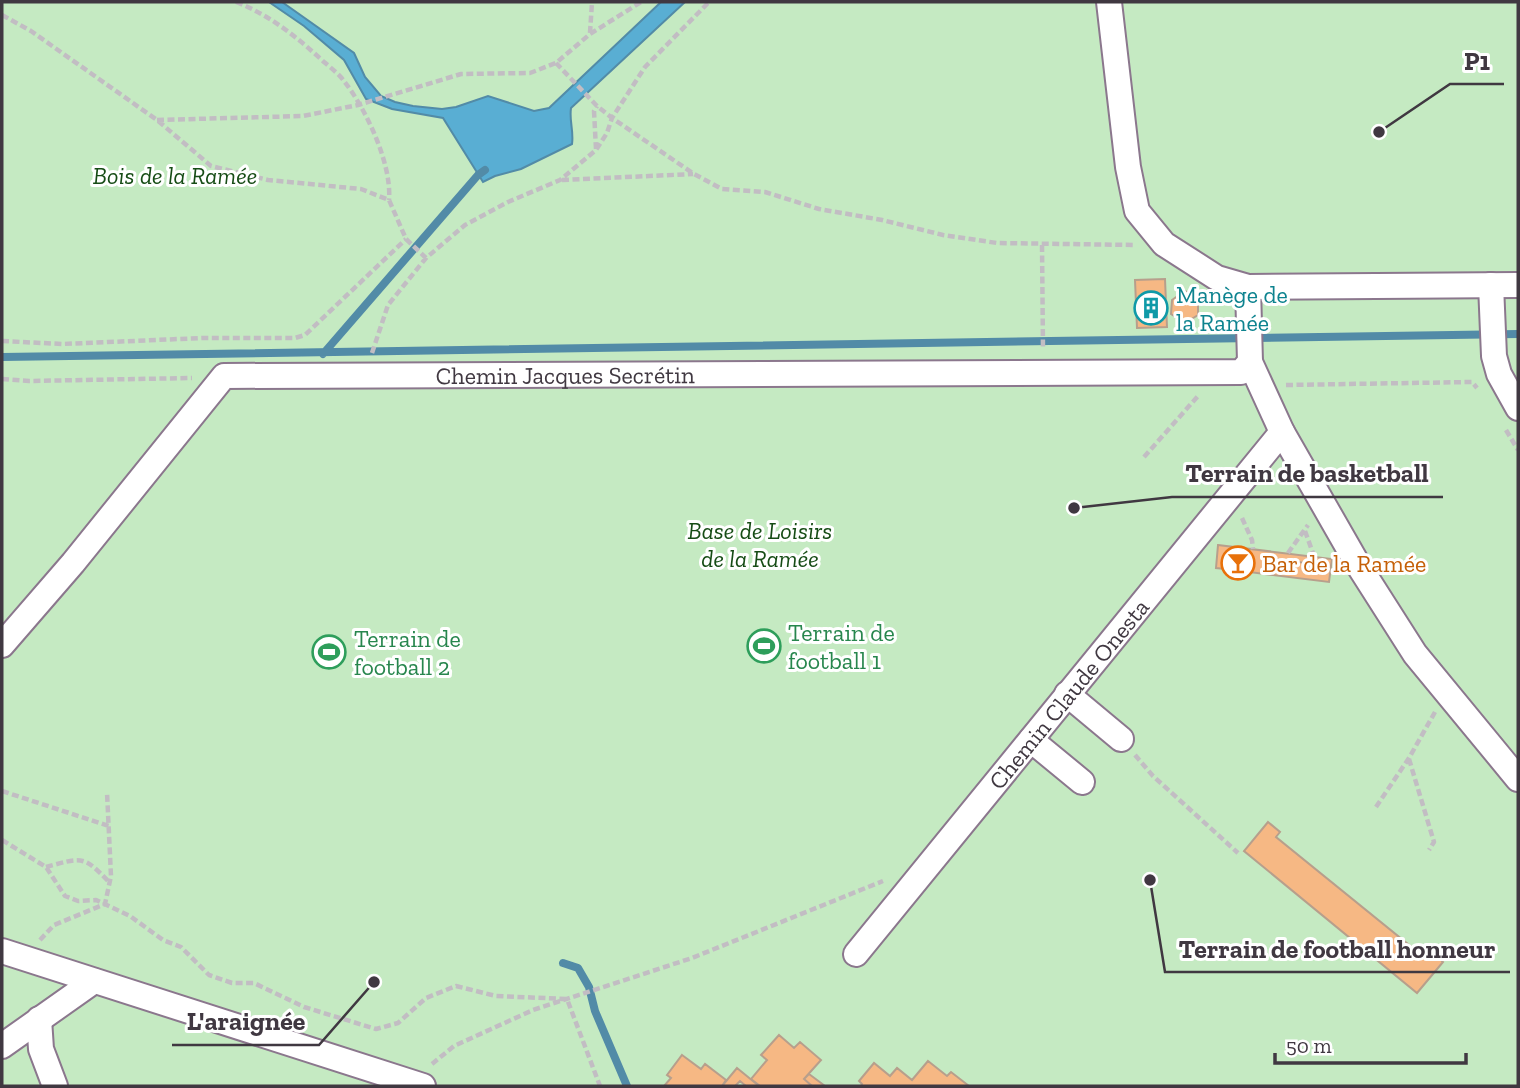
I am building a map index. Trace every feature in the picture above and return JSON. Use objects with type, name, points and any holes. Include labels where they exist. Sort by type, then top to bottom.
[{"type":"lane","points":[[1109,2],[1128,167],[1137,211],[1164,244],[1217,278],[1248,287],[1518,285]]},
{"type":"lane","points":[[1491,285],[1493,334],[1509,414]]},
{"type":"lane","points":[[1248,287],[1251,357],[1262,390],[1282,432],[1357,564],[1408,643],[1446,694],[1518,779]]},
{"type":"lane","name":"Chemin Jacques Secrétin","points":[[224,376],[1241,372],[1251,357]]},
{"type":"lane","points":[[2,645],[73,563],[224,376]]},
{"type":"lane","name":"Chemin Claude Onesta","points":[[856,954],[1282,432]]},
{"type":"lane","points":[[1067,694],[1121,739]]},
{"type":"lane","points":[[1031,740],[1082,782]]},
{"type":"lane","points":[[12,954],[420,1085]]},
{"type":"lane","points":[[2,1046],[93,981]]},
{"type":"lane","points":[[39,1019],[41,1049],[55,1086]]},
{"type":"path","points":[[236,2],[258,10],[306,45],[344,80],[375,136],[390,186],[389,201],[406,239],[426,258]]},
{"type":"path","points":[[590,34],[592,2]]},
{"type":"path","points":[[157,120],[303,116],[358,105],[461,74],[530,73],[556,63],[590,34],[641,2]]},
{"type":"path","points":[[372,347],[388,305],[426,258],[465,225],[508,202],[560,180],[596,150],[607,133],[612,118],[645,67],[709,2]]},
{"type":"path","points":[[2,15],[31,31],[157,120],[211,166],[268,180],[361,189],[389,201]]},
{"type":"path","points":[[556,63],[612,118],[694,174],[722,189],[765,192],[819,209],[882,220],[943,235],[997,243],[1136,245]]},
{"type":"path","points":[[596,150],[594,111],[597,106]]},
{"type":"path","points":[[560,180],[694,174]]},
{"type":"path","points":[[2,341],[62,344],[203,338],[295,338],[305,335],[406,239]]},
{"type":"path","points":[[1042,245],[1043,347]]},
{"type":"path","points":[[1144,457],[1210,383],[1217,371]]},
{"type":"path","points":[[2,379],[164,380],[224,376]]},
{"type":"path","points":[[1262,390],[1283,385],[1472,382],[1479,391]]},
{"type":"path","points":[[1509,414],[1518,450]]},
{"type":"path","points":[[1287,553],[1317,511],[1325,506]]},
{"type":"path","points":[[1304,530],[1314,556]]},
{"type":"path","points":[[1376,807],[1409,758],[1446,694]]},
{"type":"path","points":[[1121,739],[1153,776],[1238,853]]},
{"type":"path","points":[[1409,758],[1434,842],[1429,850]]},
{"type":"path","points":[[2,791],[109,826]]},
{"type":"path","points":[[105,904],[111,876],[107,792]]},
{"type":"path","points":[[2,840],[46,867],[65,896],[78,901],[96,900],[130,916],[163,940],[181,947],[209,975],[232,983],[254,983],[304,1007],[376,1029],[398,1023],[426,998],[456,986],[496,996],[567,999]]},
{"type":"path","points":[[46,867],[76,859],[88,861],[110,883]]},
{"type":"path","points":[[420,1085],[430,1065],[454,1046],[533,1010],[692,958],[886,879]]},
{"type":"path","points":[[12,954],[54,925],[105,904]]},
{"type":"path","points":[[567,999],[600,1086]]},
{"type":"green space","name":"Base de Loisirs de la Ramée","points":[[2,2],[1518,2],[1518,1086],[2,1086]]},
{"type":"water","points":[[269,2],[282,2],[354,53],[365,77],[381,96],[395,102],[442,109],[488,96],[534,111],[549,108],[661,2],[685,2],[571,108],[572,144],[521,169],[483,182],[443,118],[392,109],[366,99],[344,60],[304,26]]},
{"type":"building","name":"Manège de la Ramée","points":[[1165,279],[1167,327],[1137,328],[1135,280]]},
{"type":"building","name":"Manège de la Ramée","points":[[1185,291],[1198,298],[1198,315],[1185,323],[1171,314],[1172,300]]},
{"type":"building","points":[[1218,545],[1332,559],[1331,566],[1274,559],[1272,575],[1249,572],[1251,557],[1227,554],[1225,569],[1216,568]]},
{"type":"building","name":"Bar de la Ramée","points":[[1227,554],[1251,557],[1249,572],[1225,569]]},
{"type":"building","points":[[1274,559],[1331,566],[1329,582],[1272,575]]},
{"type":"building","points":[[1268,822],[1280,832],[1276,837],[1424,957],[1430,950],[1443,962],[1417,993],[1244,851]]},
{"type":"building","points":[[779,1035],[794,1048],[800,1042],[821,1060],[804,1079],[810,1086],[760,1086],[751,1079],[767,1060],[761,1055]]},
{"type":"building","points":[[682,1055],[701,1069],[705,1064],[726,1080],[722,1086],[664,1086],[671,1078],[667,1075]]},
{"type":"building","points":[[928,1061],[947,1076],[951,1072],[969,1086],[861,1086],[859,1081],[874,1063],[890,1076],[897,1068],[912,1080]]},
{"type":"building","points":[[737,1068],[759,1086],[746,1086],[740,1081],[735,1086],[722,1086]]},
{"type":"building","points":[[809,1074],[825,1086],[812,1086],[804,1079]]},
{"type":"waterway","points":[[323,354],[485,170]]},
{"type":"waterway","points":[[2,357],[1518,334]]},
{"type":"waterway","points":[[563,963],[578,968],[589,987],[595,1011],[627,1086]]},
{"type":"place","name":"P1","points":[[1379,132]]},
{"type":"place","name":"Manège de la Ramée","points":[[1151,308]]},
{"type":"place","name":"Terrain de basketball","points":[[1074,508]]},
{"type":"place","name":"Bar de la Ramée","points":[[1238,563]]},
{"type":"place","name":"Terrain de football 1","points":[[764,646]]},
{"type":"place","name":"Terrain de football 2","points":[[329,652]]},
{"type":"place","name":"Terrain de football honneur","points":[[1150,880]]},
{"type":"place","name":"L'araignée","points":[[374,982]]},
{"type":"park label","name":"Bois de la Ramée","points":[[175,175]]}]
